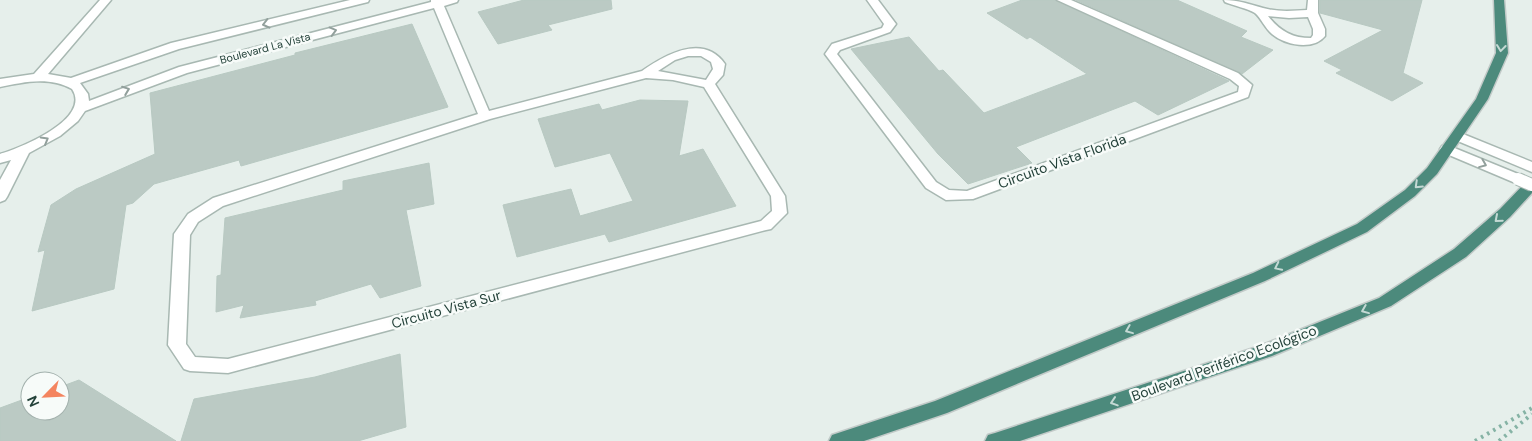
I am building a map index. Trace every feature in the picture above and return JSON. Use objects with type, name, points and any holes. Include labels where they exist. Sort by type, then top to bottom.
[{"type":"highway","points":[[839,441],[940,407],[1259,277],[1362,228],[1410,193],[1432,171],[1482,99],[1502,53],[1499,0]]},
{"type":"highway","name":"Boulevard Periférico Ecológico","points":[[995,441],[1266,351],[1385,302],[1460,253],[1506,213],[1527,182]]},
{"type":"street","points":[[38,77],[106,0]]},
{"type":"street","name":"Boulevard La Vista","points":[[71,82],[124,62],[175,46],[364,0]]},
{"type":"street","name":"Boulevard La Vista","points":[[81,108],[183,70],[437,2],[453,0]]},
{"type":"street","name":"Circuito Vista Florida","points":[[872,0],[890,24],[886,30],[836,47],[831,54],[931,185],[946,195],[968,196],[1244,94],[1246,85],[1234,76],[1062,0]]},
{"type":"street","points":[[1229,0],[1276,15],[1312,13]]},
{"type":"street","points":[[1259,11],[1277,34],[1304,42],[1314,41],[1319,36],[1319,29],[1312,13],[1313,0]]},
{"type":"street","points":[[437,2],[485,116]]},
{"type":"street","points":[[646,74],[677,54],[700,51],[710,55],[718,62],[720,69],[717,76],[709,84]]},
{"type":"street","name":"Circuito Vista Sur","points":[[646,74],[673,76],[709,84],[778,196],[780,213],[766,225],[228,366],[190,364],[177,345],[182,234],[192,218],[218,202],[485,116],[646,74]]},
{"type":"street","points":[[0,83],[38,77],[57,78],[71,82],[80,88],[83,97],[81,108],[60,130],[24,150],[0,159]]},
{"type":"street","points":[[1458,136],[1527,165]]},
{"type":"street","points":[[0,198],[8,178],[24,150]]},
{"type":"street","points":[[1447,150],[1527,182]]},
{"type":"path","points":[[1475,441],[1532,408]]},
{"type":"path","points":[[1499,441],[1532,414]]},
{"type":"building","points":[[524,0],[611,0],[612,9],[548,25],[552,30],[498,44],[478,12]]},
{"type":"building","points":[[1022,0],[1055,0],[1229,81],[1158,115],[1135,101],[1016,147],[1032,163],[968,184],[938,154],[851,49],[909,37],[939,71],[943,70],[984,113],[1087,74],[1030,37],[1027,39],[987,13]]},
{"type":"building","points":[[1076,0],[1177,0],[1247,31],[1241,37],[1273,50],[1242,74]]},
{"type":"building","points":[[1320,0],[1422,0],[1403,73],[1423,83],[1392,101],[1336,73],[1342,70],[1324,61],[1383,30],[1320,13]]},
{"type":"building","points":[[412,24],[448,107],[241,166],[239,160],[154,184],[133,203],[126,205],[114,289],[32,311],[45,250],[38,252],[51,205],[76,189],[155,154],[150,93],[295,55],[295,53]]},
{"type":"building","points":[[640,100],[688,101],[679,156],[703,149],[736,206],[609,242],[605,234],[517,257],[503,205],[571,189],[580,216],[633,201],[610,153],[555,167],[538,119],[599,104],[602,110]]},
{"type":"building","points":[[429,163],[434,204],[406,210],[421,286],[380,298],[371,284],[315,301],[316,305],[240,318],[244,305],[216,312],[217,276],[221,275],[225,218],[343,190],[343,181]]},
{"type":"building","points":[[400,354],[406,427],[358,441],[181,441],[194,399],[315,377]]},
{"type":"building","points":[[79,380],[176,441],[0,441],[0,408],[20,401],[20,421],[70,421],[70,383]]}]
